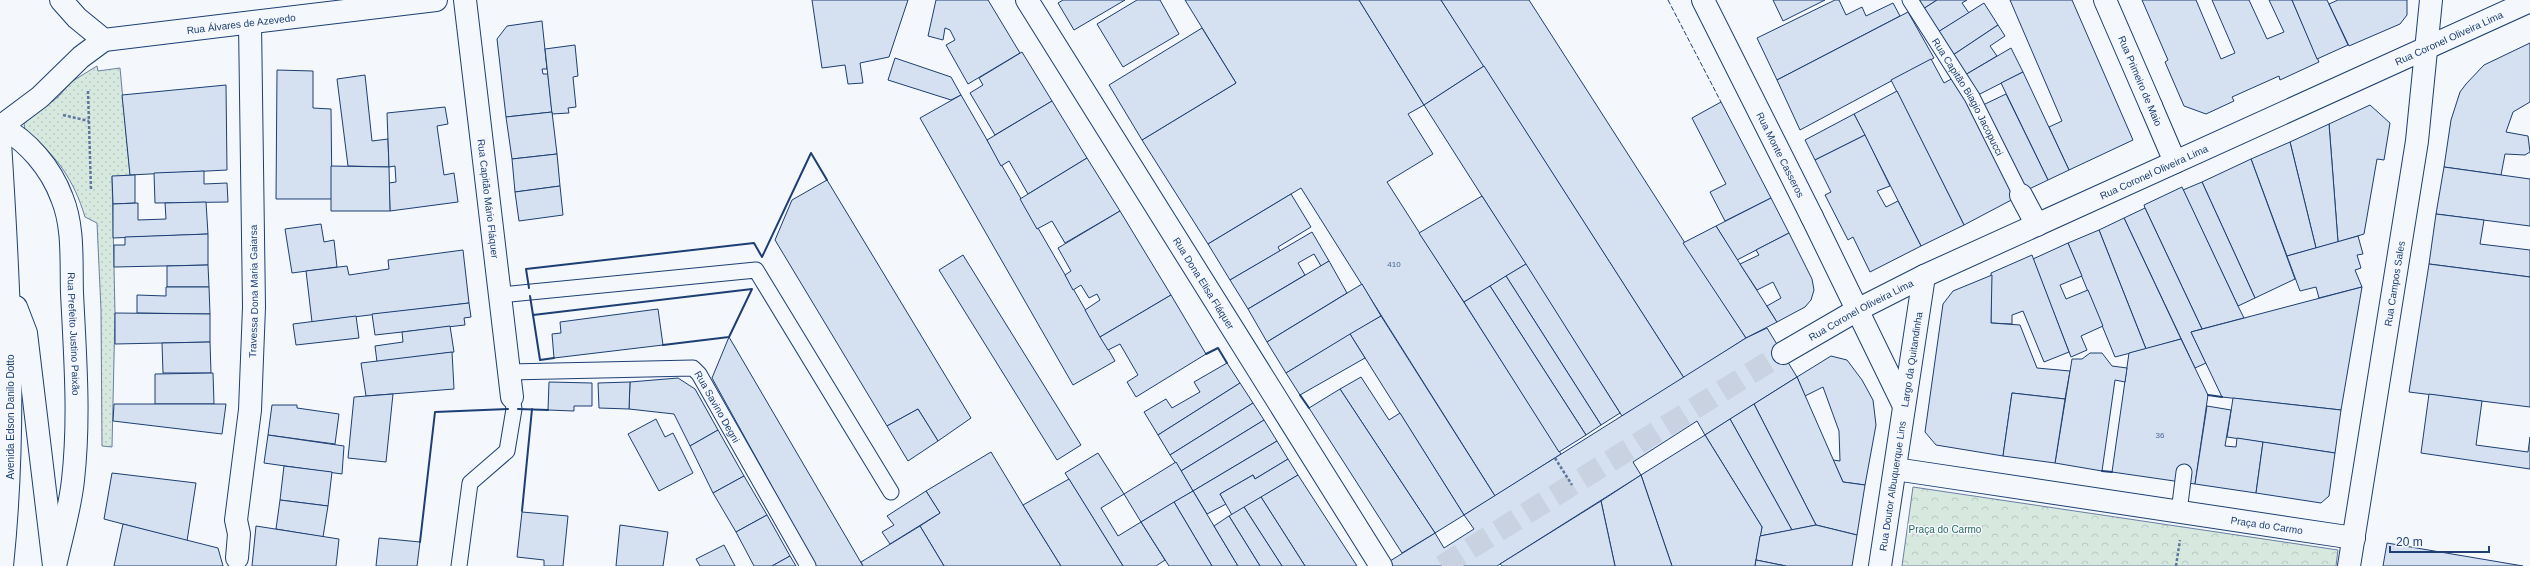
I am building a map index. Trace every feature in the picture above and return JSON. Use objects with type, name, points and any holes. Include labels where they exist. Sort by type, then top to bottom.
[{"type":"main road","points":[[0,126],[40,97],[76,61],[104,40],[77,18],[61,0]]},
{"type":"main road","name":"Rua Álvares de Azevedo","points":[[104,40],[436,0]]},
{"type":"main road","name":"Rua Capitão Mário Fláquer","points":[[465,0],[512,397]]},
{"type":"main road","name":"Rua Dona Elisa Fláquer","points":[[1028,0],[1381,566]]},
{"type":"main road","name":"Rua Monte Casseros","points":[[1703,0],[1859,309]]},
{"type":"main road","name":"Rua Primeiro de Maio","points":[[2105,0],[2175,162]]},
{"type":"main road","name":"Rua Campos Sales","points":[[2349,566],[2417,141],[2431,0]]},
{"type":"main road","name":"Rua Coronel Oliveira Lima","points":[[1783,353],[1859,309],[1924,276],[2530,1]]},
{"type":"main road","name":"Travessa Dona Maria Gaiarsa","points":[[237,558],[239,534],[236,520],[250,410],[254,307],[250,23]]},
{"type":"main road","name":"Rua Prefeito Justino Paixão","points":[[0,126],[26,146],[48,170],[63,199],[70,236],[75,347],[76,451],[73,482],[55,566]]},
{"type":"main road","points":[[0,142],[9,285],[26,333],[55,566]]},
{"type":"main road","points":[[2021,195],[2037,225]]},
{"type":"main road","name":"Largo da Quitandinha","points":[[1904,406],[1924,276]]},
{"type":"main road","name":"Avenida Edson Danilo Dotto","points":[[2,566],[10,476],[9,285]]},
{"type":"main road","name":"Largo da Quitandinha","points":[[1859,309],[1904,406]]},
{"type":"main road","name":"Rua Doutor Albuquerque Lins","points":[[1880,566],[1904,406]]},
{"type":"main road","name":"Praça do Carmo","points":[[1895,469],[2354,538]]},
{"type":"lane","name":"Rua Capitão Biagio Jacopucci","points":[[1910,0],[1972,97],[2021,195]]},
{"type":"lane","points":[[500,295],[756,270],[891,492]]},
{"type":"lane","name":"Rua Savino Degni","points":[[509,372],[693,368],[699,374],[808,566]]},
{"type":"lane","points":[[459,566],[470,483],[508,451],[514,409],[512,397]]},
{"type":"lane","points":[[2179,512],[2184,472]]},
{"type":"path","points":[[87,83],[91,196]]},
{"type":"path","points":[[57,114],[89,121]]},
{"type":"path","points":[[1555,458],[1572,485]]},
{"type":"green space","points":[[97,66],[98,71],[120,68],[130,175],[112,177],[115,313],[112,447],[102,446],[101,310],[97,223],[85,217],[75,191],[62,169],[46,149],[25,131],[24,123],[58,97],[71,82]]},
{"type":"green space","name":"Praça do Carmo","points":[[1913,487],[2338,550],[2336,566],[1902,566]]},
{"type":"building","points":[[812,0],[908,0],[889,57],[860,63],[863,83],[848,84],[845,65],[822,68]]},
{"type":"building","points":[[936,0],[988,0],[1020,53],[968,84],[946,45],[955,40],[950,30],[945,28],[943,40],[928,36]]},
{"type":"building","points":[[1063,0],[1125,0],[1074,30],[1058,3]]},
{"type":"building","points":[[1137,0],[1160,0],[1179,34],[1123,67],[1097,24]]},
{"type":"building","points":[[1185,0],[1359,0],[1424,105],[1408,114],[1433,154],[1387,182],[1561,454],[1495,496],[1301,188],[1208,244],[1142,140],[1236,83]]},
{"type":"building","points":[[1359,0],[1441,0],[1484,66],[1424,105]]},
{"type":"building","points":[[1441,0],[1529,0],[1746,338],[1684,378]]},
{"type":"building","points":[[1773,0],[1825,0],[1783,21]]},
{"type":"building","points":[[1835,0],[1839,0],[1846,15],[1862,7],[1866,16],[1893,3],[1900,16],[1777,80],[1757,38]]},
{"type":"building","points":[[1918,0],[1937,0],[1923,9]]},
{"type":"building","points":[[1937,0],[1967,0],[1962,3],[1969,13],[1938,32],[1923,9]]},
{"type":"building","points":[[2010,0],[2072,0],[2133,140],[2069,170],[2049,127],[2062,121]]},
{"type":"building","points":[[2142,0],[2196,0],[2221,59],[2235,53],[2212,0],[2249,0],[2267,39],[2284,32],[2269,0],[2292,0],[2319,62],[2280,80],[2279,76],[2232,97],[2234,101],[2206,114],[2184,106],[2165,62],[2168,60]]},
{"type":"building","points":[[2292,0],[2327,0],[2348,45],[2317,59]]},
{"type":"building","points":[[2338,0],[2407,0],[2407,15],[2400,24],[2349,46],[2329,4]]},
{"type":"building","points":[[1984,3],[1998,25],[1953,55],[1938,32]]},
{"type":"building","points":[[1908,12],[1934,58],[1800,130],[1777,80]]},
{"type":"building","points":[[542,21],[547,69],[542,69],[543,74],[548,74],[552,112],[506,117],[497,39],[507,26]]},
{"type":"building","points":[[1998,25],[2005,36],[1990,46],[1997,56],[1965,75],[1953,55]]},
{"type":"building","points":[[1202,28],[1236,83],[1142,140],[1109,85]]},
{"type":"building","points":[[2530,43],[2530,102],[2513,112],[2506,132],[2528,136],[2530,152],[2525,155],[2505,154],[2501,175],[2444,167],[2451,120],[2460,92],[2484,65]]},
{"type":"building","points":[[575,45],[578,76],[573,77],[576,107],[568,108],[569,113],[552,114],[545,49]]},
{"type":"building","points":[[2011,48],[2023,72],[1978,95],[1965,75]]},
{"type":"building","points":[[1022,52],[1052,101],[995,135],[970,93],[983,85],[979,78]]},
{"type":"building","points":[[895,58],[951,77],[961,95],[951,100],[888,80]]},
{"type":"building","points":[[1931,59],[1944,83],[1955,77],[2017,197],[1964,225],[1891,80]]},
{"type":"building","points":[[1484,66],[1684,378],[1622,416],[1424,105]]},
{"type":"building","points":[[277,70],[313,71],[313,108],[331,109],[332,199],[276,199]]},
{"type":"building","points":[[2023,72],[2069,170],[2048,180],[2001,83]]},
{"type":"building","points":[[365,75],[372,141],[388,139],[389,167],[348,166],[337,79]]},
{"type":"building","points":[[226,85],[227,170],[130,175],[122,95]]},
{"type":"building","points":[[1897,91],[1964,225],[1921,246],[1854,114]]},
{"type":"building","points":[[2006,94],[2048,180],[2025,191],[1983,105]]},
{"type":"building","points":[[961,95],[1115,361],[1073,385],[920,118]]},
{"type":"building","points":[[1052,101],[1087,158],[1028,194],[1009,161],[1001,166],[987,140]]},
{"type":"building","points":[[1721,102],[1771,198],[1725,221],[1710,192],[1726,184],[1692,118]]},
{"type":"building","points":[[2370,105],[2390,123],[2384,160],[2377,159],[2364,234],[2338,242],[2329,124]]},
{"type":"building","points":[[445,107],[448,124],[437,126],[444,175],[454,173],[458,202],[390,211],[389,183],[396,182],[395,166],[389,167],[387,113]]},
{"type":"building","points":[[552,112],[557,154],[512,159],[506,117]]},
{"type":"building","points":[[1854,114],[1865,135],[1815,160],[1805,140]]},
{"type":"building","points":[[2329,124],[2338,242],[2316,248],[2290,142]]},
{"type":"building","points":[[1865,135],[1890,186],[1877,191],[1886,207],[1898,201],[1921,246],[1870,272],[1853,237],[1848,240],[1825,195],[1831,192],[1815,160]]},
{"type":"building","points":[[2290,142],[2316,248],[2287,256],[2251,159]]},
{"type":"building","points":[[557,154],[560,186],[515,192],[512,159]]},
{"type":"building","points":[[1087,158],[1120,211],[1065,243],[1052,221],[1037,229],[1020,199]]},
{"type":"building","points":[[2251,159],[2295,279],[2255,298],[2202,182]]},
{"type":"building","points":[[331,166],[389,167],[390,211],[331,211]]},
{"type":"building","points":[[2444,167],[2530,179],[2530,226],[2436,214]]},
{"type":"building","points":[[204,171],[204,184],[227,183],[228,202],[155,203],[154,173]]},
{"type":"building","points":[[135,175],[135,203],[113,204],[112,176]]},
{"type":"building","points":[[827,180],[971,418],[938,441],[918,409],[887,426],[775,240],[792,200]]},
{"type":"building","points":[[2202,182],[2255,298],[2238,306],[2183,190]]},
{"type":"building","points":[[560,186],[563,215],[519,221],[515,192]]},
{"type":"building","points":[[2182,187],[2244,318],[2202,329],[2144,205]]},
{"type":"building","points":[[1291,194],[1311,227],[1278,247],[1280,251],[1230,280],[1208,244]]},
{"type":"building","points":[[1482,196],[1526,264],[1464,302],[1419,233]]},
{"type":"building","points":[[1771,198],[1789,233],[1737,260],[1716,226]]},
{"type":"building","points":[[206,202],[208,234],[113,238],[113,204],[138,203],[138,220],[166,219],[165,203]]},
{"type":"building","points":[[2145,208],[2202,329],[2191,332],[2206,363],[2195,368],[2124,218]]},
{"type":"building","points":[[1120,211],[1171,295],[1100,337],[1085,310],[1100,300],[1097,294],[1089,298],[1081,285],[1073,290],[1065,275],[1071,271],[1058,248]]},
{"type":"building","points":[[2436,214],[2484,220],[2480,244],[2530,250],[2530,277],[2429,264]]},
{"type":"building","points":[[2124,218],[2181,339],[2146,349],[2099,230]]},
{"type":"building","points":[[321,224],[324,242],[334,240],[337,267],[292,273],[285,229]]},
{"type":"building","points":[[1716,226],[1777,322],[1746,338],[1683,243]]},
{"type":"building","points":[[2099,230],[2146,349],[2115,357],[2068,243]]},
{"type":"building","points":[[1312,232],[1329,261],[1321,266],[1314,254],[1298,263],[1305,275],[1248,309],[1230,280]]},
{"type":"building","points":[[1789,233],[1812,279],[1814,290],[1811,300],[1805,307],[1777,322],[1767,306],[1781,298],[1773,282],[1757,290],[1740,264],[1759,255],[1756,250]]},
{"type":"building","points":[[208,234],[208,265],[114,267],[114,245],[125,245],[125,237]]},
{"type":"building","points":[[2358,236],[2363,254],[2357,255],[2361,268],[2355,270],[2362,287],[2319,298],[2316,287],[2300,291],[2287,256]]},
{"type":"building","points":[[2068,243],[2082,276],[2060,285],[2066,299],[2088,290],[2103,326],[2081,336],[2087,350],[2071,357],[2033,259]]},
{"type":"building","points":[[463,250],[469,303],[312,322],[306,271],[347,266],[349,275],[389,269],[388,260]]},
{"type":"building","points":[[963,255],[1081,445],[1057,460],[939,270]]},
{"type":"building","points":[[2032,255],[2069,352],[2044,362],[2023,311],[2012,315],[2012,324],[1991,323],[1991,273]]},
{"type":"building","points":[[1329,261],[1347,293],[1267,342],[1248,309]]},
{"type":"building","points":[[1526,264],[1620,413],[1601,425],[1506,276]]},
{"type":"building","points":[[2429,264],[2530,277],[2530,407],[2409,392]]},
{"type":"building","points":[[208,265],[209,287],[167,287],[167,266]]},
{"type":"building","points":[[1992,275],[1991,323],[2020,325],[2037,368],[2070,371],[2065,399],[2012,393],[2003,456],[1936,445],[1925,432],[1943,304],[1953,291]]},
{"type":"building","points":[[1506,276],[1601,425],[1586,435],[1490,286]]},
{"type":"building","points":[[1362,284],[1381,316],[1286,373],[1267,342]]},
{"type":"building","points":[[1490,286],[1586,435],[1559,452],[1464,302]]},
{"type":"building","points":[[166,287],[209,287],[210,314],[137,313],[137,295],[166,296]]},
{"type":"building","points":[[2362,287],[2341,410],[2222,397],[2191,332]]},
{"type":"building","points":[[1171,295],[1206,354],[1136,397],[1127,382],[1138,375],[1120,344],[1108,350],[1100,337]]},
{"type":"building","points":[[469,303],[471,317],[464,318],[465,325],[375,335],[372,314]]},
{"type":"building","points":[[658,309],[663,345],[554,358],[552,334],[561,333],[560,322]]},
{"type":"building","points":[[115,313],[210,314],[210,342],[115,344]]},
{"type":"building","points":[[356,316],[359,338],[296,345],[293,324]]},
{"type":"building","points":[[1381,316],[1495,496],[1464,515],[1350,334]]},
{"type":"building","points":[[450,326],[454,352],[377,362],[375,346],[403,342],[402,332]]},
{"type":"building","points":[[1767,328],[1797,377],[1705,435],[1697,421],[1633,462],[1641,475],[1497,566],[1382,566],[1435,533],[1444,548],[1474,529],[1464,515],[1746,338]]},
{"type":"building","points":[[1350,334],[1365,358],[1300,395],[1286,373]]},
{"type":"building","points":[[729,337],[863,566],[816,566],[712,378]]},
{"type":"building","points":[[2181,339],[2208,395],[2195,484],[2112,472],[2129,353]]},
{"type":"building","points":[[210,342],[211,373],[163,373],[162,343]]},
{"type":"building","points":[[452,352],[454,389],[366,396],[361,363]]},
{"type":"building","points":[[2090,353],[2102,353],[2112,366],[2127,368],[2125,382],[2115,380],[2102,471],[2055,463],[2072,359],[2082,359]]},
{"type":"building","points":[[1831,356],[1847,360],[1862,380],[1873,400],[1876,425],[1865,485],[1843,482],[1833,460],[1840,461],[1839,431],[1823,387],[1805,396],[1797,377]]},
{"type":"building","points":[[1227,363],[1240,383],[1158,435],[1144,412],[1166,399],[1172,408],[1200,392],[1194,382]]},
{"type":"building","points":[[213,373],[214,404],[155,404],[155,374]]},
{"type":"building","points":[[1361,377],[1389,420],[1400,413],[1464,515],[1435,533],[1340,389]]},
{"type":"building","points":[[1797,377],[1843,482],[1865,485],[1857,535],[1816,525],[1754,404]]},
{"type":"building","points":[[678,378],[695,389],[718,430],[690,446],[674,414],[629,409],[630,382]]},
{"type":"building","points":[[549,382],[592,383],[592,406],[574,406],[574,411],[548,410]]},
{"type":"building","points":[[630,382],[629,409],[599,408],[598,383]]},
{"type":"building","points":[[1240,383],[1253,403],[1170,455],[1158,435]]},
{"type":"building","points":[[1340,389],[1435,533],[1402,553],[1309,408]]},
{"type":"building","points":[[2012,393],[2065,399],[2055,463],[2003,456]]},
{"type":"building","points":[[393,394],[386,462],[348,458],[354,397]]},
{"type":"building","points":[[2429,394],[2482,401],[2476,445],[2528,452],[2530,437],[2530,469],[2421,453]]},
{"type":"building","points":[[2233,398],[2341,410],[2335,453],[2227,437]]},
{"type":"building","points":[[1253,403],[1264,420],[1181,471],[1170,455]]},
{"type":"building","points":[[114,404],[226,404],[222,434],[113,421]]},
{"type":"building","points":[[1754,404],[1816,525],[1792,530],[1730,419]]},
{"type":"building","points":[[272,405],[297,405],[297,408],[339,414],[335,444],[268,435]]},
{"type":"building","points":[[2207,406],[2231,410],[2225,446],[2236,447],[2237,438],[2263,442],[2256,493],[2195,484]]},
{"type":"building","points":[[918,409],[938,441],[908,461],[887,426]]},
{"type":"building","points":[[656,419],[665,437],[673,433],[693,473],[659,491],[628,434]]},
{"type":"building","points":[[1730,419],[1792,530],[1760,536],[1762,527],[1705,435]]},
{"type":"building","points":[[1264,420],[1277,441],[1193,491],[1181,471]]},
{"type":"building","points":[[718,430],[744,476],[713,493],[690,446]]},
{"type":"building","points":[[268,435],[344,446],[342,474],[264,463]]},
{"type":"building","points":[[1705,435],[1762,527],[1755,566],[1672,566],[1641,475]]},
{"type":"building","points":[[1277,441],[1288,459],[1255,479],[1253,475],[1220,494],[1226,504],[1207,514],[1193,491]]},
{"type":"building","points":[[2263,442],[2335,453],[2329,496],[2321,503],[2256,493]]},
{"type":"building","points":[[991,452],[1061,566],[944,566],[920,526],[940,513],[926,491]]},
{"type":"building","points":[[1098,453],[1124,494],[1101,508],[1118,536],[1141,522],[1165,560],[1156,566],[1123,566],[1065,473]]},
{"type":"building","points":[[1288,459],[1298,475],[1232,515],[1220,494],[1253,475],[1255,479]]},
{"type":"building","points":[[1176,462],[1193,491],[1141,522],[1124,494]]},
{"type":"building","points":[[284,466],[332,472],[328,506],[280,500]]},
{"type":"building","points":[[112,473],[196,483],[187,541],[104,519]]},
{"type":"building","points":[[1298,475],[1357,566],[1305,566],[1261,497]]},
{"type":"building","points":[[1641,475],[1672,566],[1615,566],[1601,501]]},
{"type":"building","points":[[744,476],[767,515],[736,532],[713,493]]},
{"type":"building","points":[[1069,479],[1123,566],[1061,566],[1023,505]]},
{"type":"building","points":[[926,491],[940,513],[890,544],[882,532],[894,525],[887,516]]},
{"type":"building","points":[[1193,491],[1238,566],[1212,566],[1174,502]]},
{"type":"building","points":[[1261,497],[1305,566],[1282,566],[1244,507]]},
{"type":"building","points":[[280,500],[328,506],[323,537],[276,529]]},
{"type":"building","points":[[1601,501],[1615,566],[1502,566],[1500,564]]},
{"type":"building","points":[[1174,502],[1212,566],[1169,566],[1141,522]]},
{"type":"building","points":[[1244,507],[1282,566],[1260,566],[1229,516]]},
{"type":"building","points":[[522,512],[568,516],[563,566],[544,566],[544,560],[517,557]]},
{"type":"building","points":[[767,515],[790,556],[772,566],[754,566],[736,532]]},
{"type":"building","points":[[1229,516],[1260,566],[1238,566],[1214,526]]},
{"type":"building","points":[[123,524],[218,548],[223,566],[114,566]]},
{"type":"building","points":[[620,525],[668,532],[663,566],[616,566]]},
{"type":"building","points":[[1816,525],[1857,535],[1852,566],[1786,566],[1756,560],[1760,536]]},
{"type":"building","points":[[256,526],[339,539],[336,566],[252,566]]},
{"type":"building","points":[[920,526],[944,566],[863,566],[861,562]]},
{"type":"building","points":[[379,538],[420,542],[417,566],[376,566]]},
{"type":"building","points":[[2387,543],[2523,566],[2383,566]]},
{"type":"building","points":[[724,545],[735,566],[700,566],[696,559]]},
{"type":"building","points":[[790,556],[796,566],[772,566]]},
{"type":"building","points":[[1756,560],[1786,566],[1755,566]]},
{"type":"tunnel","points":[[1442,566],[1783,353]]},
{"type":"fence","points":[[1668,0],[1721,102]]},
{"type":"wall","points":[[529,288],[526,269],[754,243],[762,257],[811,153],[827,180]]},
{"type":"wall","points":[[530,296],[533,315],[752,289],[729,337],[663,345]]},
{"type":"wall","points":[[533,315],[540,360],[554,358]]},
{"type":"wall","points":[[1206,354],[1218,348],[1227,363]]},
{"type":"wall","points":[[1300,395],[1309,408]]},
{"type":"wall","points":[[2208,395],[2222,397]]},
{"type":"wall","points":[[420,542],[435,412],[508,409]]},
{"type":"wall","points":[[518,409],[548,410]]},
{"type":"wall","points":[[522,511],[532,409]]},
{"type":"wall","points":[[2102,471],[2112,472]]}]
